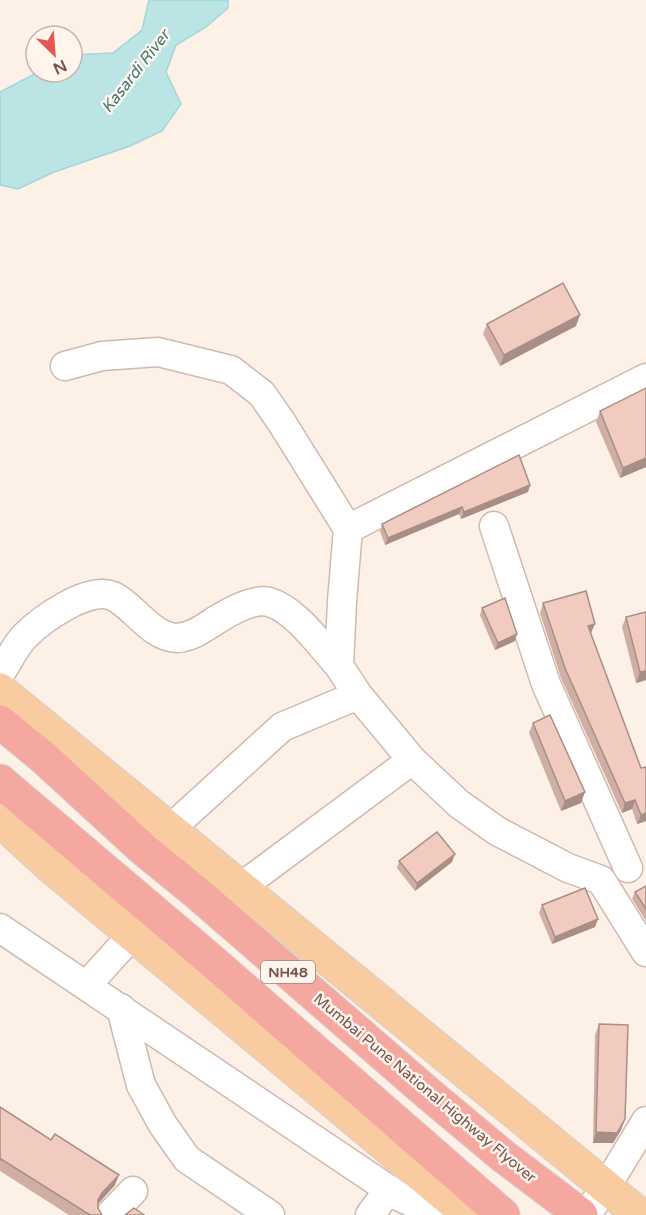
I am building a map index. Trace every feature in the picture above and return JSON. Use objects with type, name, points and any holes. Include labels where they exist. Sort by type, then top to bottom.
[{"type":"highway","name":"Mumbai Pune National Highway Flyover","points":[[0,722],[44,758],[143,849],[430,1095],[503,1156],[581,1215]]},
{"type":"highway","name":"NH48","points":[[0,782],[205,955],[503,1215]]},
{"type":"main road","points":[[0,690],[643,1215]]},
{"type":"main road","points":[[0,820],[49,866],[469,1215]]},
{"type":"street","points":[[65,366],[102,356],[158,352],[231,370],[262,394],[348,529],[339,666]]},
{"type":"street","points":[[348,529],[646,378]]},
{"type":"street","points":[[494,526],[546,684],[637,865],[601,880]]},
{"type":"street","points":[[0,674],[24,637],[57,611],[80,599],[98,594],[114,597],[155,630],[175,638],[190,636],[237,607],[267,601],[288,610],[339,666],[358,695],[412,760],[459,804],[497,831],[568,868],[601,880],[646,952]]},
{"type":"street","points":[[170,830],[282,727],[358,695]]},
{"type":"street","points":[[241,887],[412,760]]},
{"type":"street","points":[[0,927],[400,1197],[441,1215]]},
{"type":"street","points":[[87,985],[132,935]]},
{"type":"street","points":[[121,1008],[141,1085],[163,1125],[187,1159],[270,1215]]},
{"type":"street","points":[[586,1215],[646,1121]]},
{"type":"street","points":[[370,1215],[389,1188]]},
{"type":"street","points":[[110,1215],[133,1191]]},
{"type":"water","name":"Kasardi River","points":[[149,0],[228,0],[228,8],[206,27],[176,45],[166,72],[181,104],[162,131],[130,146],[54,172],[18,189],[0,185],[0,92],[24,79],[24,84],[84,84],[84,54],[113,53],[142,30]]},
{"type":"building","points":[[563,283],[580,315],[504,355],[487,324]]},
{"type":"building","points":[[646,388],[646,458],[623,468],[600,411]]},
{"type":"building","points":[[519,455],[530,485],[464,512],[462,507],[388,538],[382,524]]},
{"type":"building","points":[[586,591],[595,624],[588,626],[641,768],[646,767],[646,813],[641,815],[635,800],[625,803],[565,668],[543,603]]},
{"type":"building","points":[[505,598],[517,634],[498,643],[482,608]]},
{"type":"building","points":[[646,612],[646,671],[640,672],[626,617]]},
{"type":"building","points":[[550,715],[585,792],[565,801],[533,723]]},
{"type":"building","points":[[437,832],[455,854],[417,883],[399,861]]},
{"type":"building","points":[[646,886],[646,909],[635,892]]},
{"type":"building","points":[[585,888],[598,919],[555,937],[542,905]]},
{"type":"building","points":[[599,1024],[628,1025],[625,1119],[617,1133],[596,1132]]},
{"type":"building","points":[[0,1107],[51,1140],[55,1134],[119,1175],[98,1200],[98,1208],[102,1215],[90,1215],[0,1160]]},
{"type":"building","points":[[134,1208],[144,1215],[125,1215]]}]
